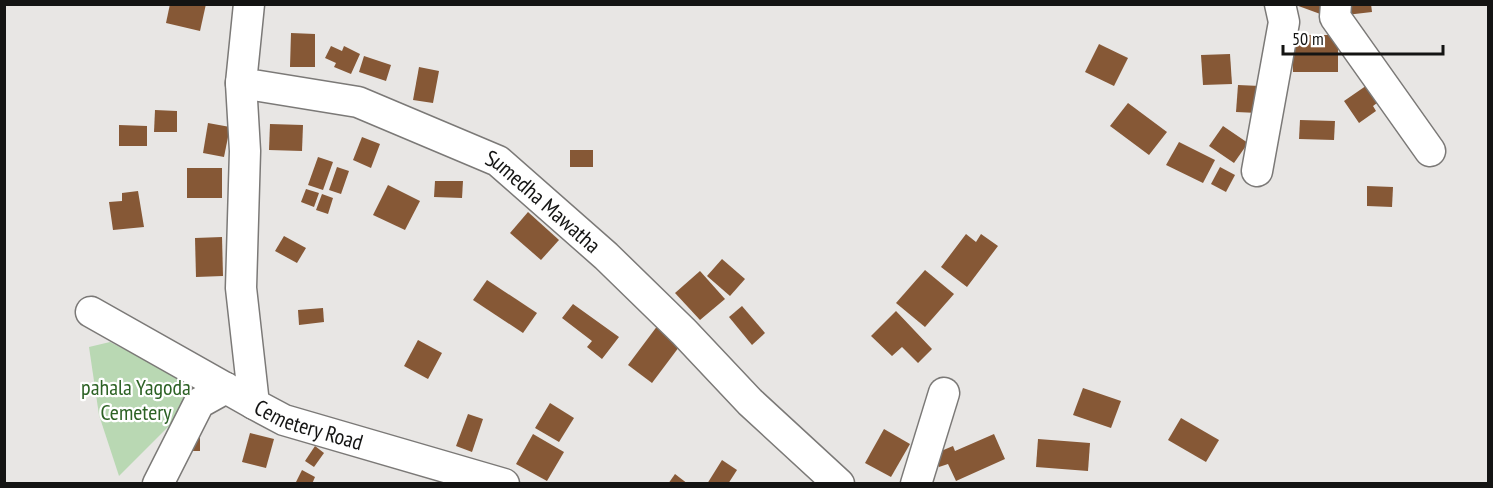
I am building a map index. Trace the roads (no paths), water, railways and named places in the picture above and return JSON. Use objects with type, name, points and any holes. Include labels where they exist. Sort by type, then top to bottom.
[{"type":"street","points":[[241,83],[249,4]]},
{"type":"street","points":[[1257,171],[1284,22],[1280,4]]},
{"type":"street","points":[[1336,4],[1335,17],[1430,152]]},
{"type":"street","name":"Cemetery Road","points":[[241,83],[245,151],[241,288],[254,404],[284,420],[504,483]]},
{"type":"street","name":"Sumedha Mawatha","points":[[241,83],[358,102],[498,161],[606,256],[684,332],[750,402],[839,483]]},
{"type":"street","points":[[91,312],[254,404]]},
{"type":"street","points":[[158,483],[199,403],[226,388]]},
{"type":"street","points":[[916,483],[944,393]]},
{"type":"park label","name":"pahala Yagoda Cemetery","points":[[136,400]]}]
